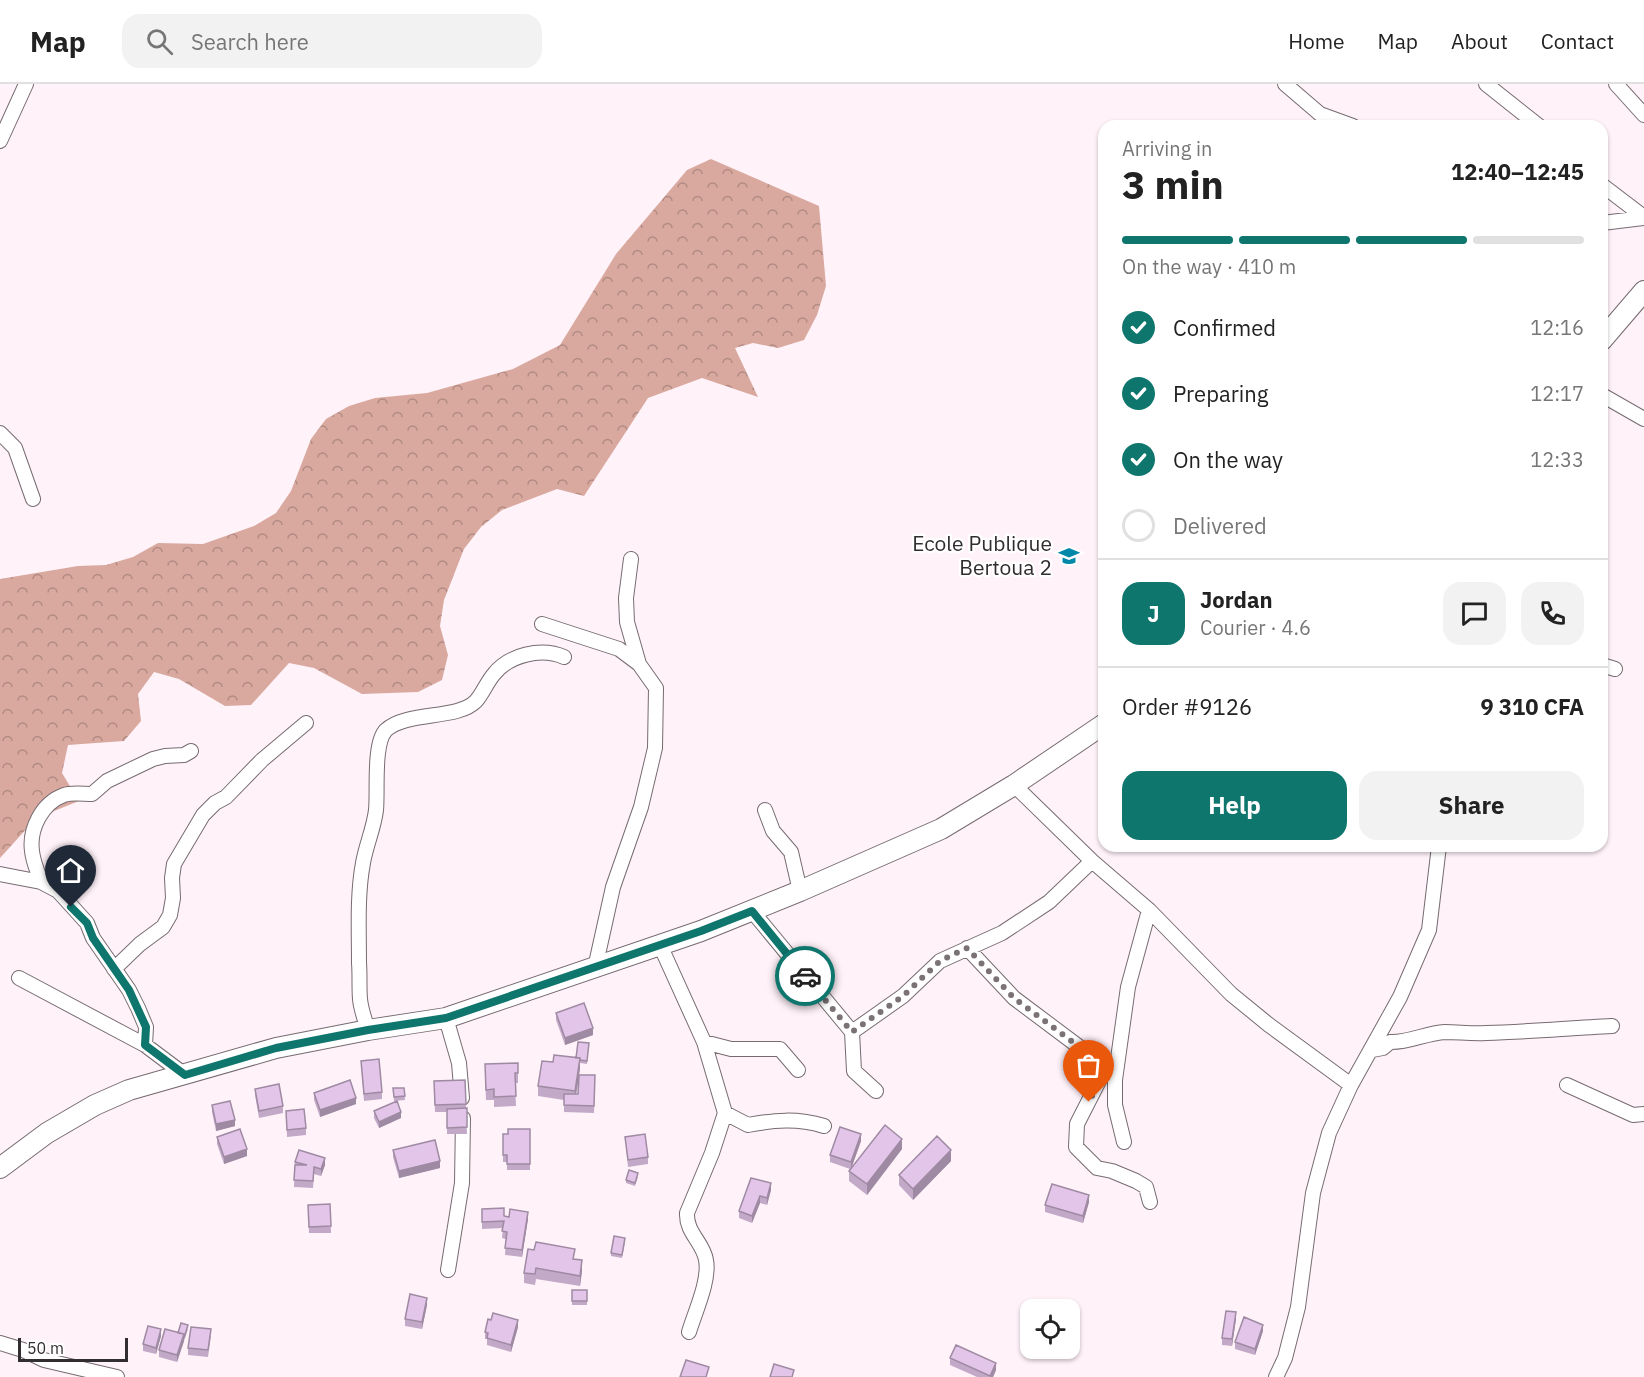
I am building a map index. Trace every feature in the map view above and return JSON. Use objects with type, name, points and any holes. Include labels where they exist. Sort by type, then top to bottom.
[{"type":"street","points":[[0,141],[26,84]]},
{"type":"street","points":[[1285,84],[1320,114],[1336,120]]},
{"type":"street","points":[[1486,84],[1531,120]]},
{"type":"street","points":[[1616,84],[1644,115]]},
{"type":"street","points":[[1608,189],[1644,218]]},
{"type":"street","points":[[1608,222],[1644,218]]},
{"type":"street","points":[[1608,333],[1644,291]]},
{"type":"street","points":[[1608,398],[1644,419]]},
{"type":"street","points":[[0,433],[15,448],[33,499]]},
{"type":"street","points":[[632,559],[626,598],[627,622],[639,664]]},
{"type":"street","points":[[542,624],[619,649],[639,664],[656,688],[656,748],[642,807],[614,887],[595,968]]},
{"type":"street","points":[[368,1030],[360,1000],[360,888],[363,863],[376,810],[377,772],[380,743],[384,732],[392,726],[425,716],[453,711],[475,702],[493,675],[511,659],[536,652],[564,657]]},
{"type":"street","points":[[114,969],[127,959],[140,944],[163,927],[170,915],[174,898],[172,878],[174,864],[203,814],[226,797],[262,760],[306,723]]},
{"type":"street","points":[[0,1167],[47,1133],[95,1105],[129,1090],[276,1048],[446,1018],[595,968],[752,911],[941,829],[1014,785],[1098,728]]},
{"type":"street","points":[[41,882],[32,856],[32,837],[39,816],[51,803],[66,794],[92,794],[107,781],[149,761],[165,756],[184,755],[191,751]]},
{"type":"street","points":[[1014,785],[1092,861],[1149,910],[1231,994],[1351,1085]]},
{"type":"street","points":[[765,810],[773,831],[791,852],[800,891]]},
{"type":"street","points":[[1276,1377],[1285,1358],[1298,1307],[1316,1183],[1329,1133],[1351,1085],[1400,997],[1429,930],[1438,852]]},
{"type":"street","points":[[852,1032],[903,996],[940,961],[1002,933],[1049,902],[1092,861]]},
{"type":"street","points":[[0,874],[41,882],[58,891],[87,923],[93,938],[129,990],[146,1027],[145,1045]]},
{"type":"street","points":[[1124,1142],[1115,1105],[1115,1080],[1128,987],[1149,910]]},
{"type":"street","points":[[752,911],[852,1032],[854,1071],[876,1090]]},
{"type":"street","points":[[660,945],[704,1042],[725,1113],[712,1153],[687,1214],[690,1232],[697,1240],[706,1259],[705,1280],[689,1332]]},
{"type":"street","points":[[967,948],[1014,998],[1106,1067],[1077,1124],[1076,1147],[1097,1168],[1112,1171],[1146,1187],[1150,1202]]},
{"type":"street","points":[[20,978],[145,1045],[185,1075]]},
{"type":"street","points":[[446,1018],[459,1063],[463,1115],[462,1183],[448,1270]]},
{"type":"street","points":[[1372,1050],[1383,1048],[1390,1042],[1397,1043],[1439,1033],[1542,1031],[1611,1026]]},
{"type":"street","points":[[704,1042],[731,1049],[780,1049],[798,1070]]},
{"type":"street","points":[[1567,1086],[1633,1115],[1644,1114]]},
{"type":"street","points":[[725,1113],[748,1125],[769,1121],[805,1121],[824,1126]]},
{"type":"street","points":[[0,1343],[44,1360],[117,1377]]},
{"type":"green space","points":[[711,159],[819,206],[826,286],[817,315],[804,340],[778,348],[753,343],[735,348],[758,397],[702,378],[648,398],[584,496],[557,489],[502,510],[481,527],[464,549],[444,600],[440,626],[448,655],[442,680],[418,692],[362,694],[314,668],[289,663],[251,705],[225,706],[179,679],[154,672],[138,694],[141,721],[124,741],[68,745],[62,773],[79,801],[54,811],[30,825],[0,858],[0,579],[78,566],[106,565],[133,557],[158,543],[203,544],[254,526],[276,513],[291,491],[311,439],[326,419],[349,406],[375,398],[427,393],[513,369],[560,345],[616,254],[687,170]]},
{"type":"building","points":[[584,1003],[593,1028],[565,1038],[556,1013]]},
{"type":"building","points":[[578,1042],[589,1043],[587,1061],[576,1058]]},
{"type":"building","points":[[554,1055],[580,1058],[575,1091],[538,1086],[542,1061],[553,1062]]},
{"type":"building","points":[[379,1059],[382,1092],[364,1094],[361,1061]]},
{"type":"building","points":[[518,1063],[518,1073],[515,1073],[516,1096],[494,1097],[494,1089],[486,1090],[485,1064]]},
{"type":"building","points":[[579,1075],[595,1075],[594,1106],[564,1105],[564,1094],[578,1094]]},
{"type":"building","points":[[350,1080],[356,1098],[320,1110],[314,1093]]},
{"type":"building","points":[[465,1080],[466,1104],[435,1105],[434,1081]]},
{"type":"building","points":[[279,1084],[283,1106],[259,1111],[255,1089]]},
{"type":"building","points":[[393,1088],[404,1088],[405,1096],[394,1097]]},
{"type":"building","points":[[230,1101],[235,1120],[216,1124],[212,1105]]},
{"type":"building","points":[[397,1101],[401,1112],[379,1122],[374,1111]]},
{"type":"building","points":[[467,1108],[467,1127],[447,1128],[447,1109]]},
{"type":"building","points":[[304,1109],[306,1128],[287,1130],[286,1111]]},
{"type":"building","points":[[885,1125],[902,1139],[867,1184],[849,1171]]},
{"type":"building","points":[[840,1127],[861,1134],[851,1162],[830,1155]]},
{"type":"building","points":[[240,1129],[247,1149],[224,1157],[217,1137]]},
{"type":"building","points":[[508,1129],[530,1129],[530,1164],[507,1164],[507,1155],[503,1155],[503,1134],[508,1134]]},
{"type":"building","points":[[645,1134],[648,1157],[628,1160],[625,1137]]},
{"type":"building","points":[[937,1136],[951,1150],[913,1189],[899,1175]]},
{"type":"building","points":[[435,1140],[440,1161],[399,1171],[393,1150]]},
{"type":"building","points":[[299,1150],[325,1158],[321,1169],[314,1167],[313,1181],[294,1180],[295,1165],[307,1165],[295,1162]]},
{"type":"building","points":[[629,1170],[638,1173],[635,1183],[626,1180]]},
{"type":"building","points":[[751,1178],[771,1183],[767,1198],[760,1196],[752,1216],[739,1211]]},
{"type":"building","points":[[1052,1184],[1089,1195],[1083,1216],[1045,1205]]},
{"type":"building","points":[[330,1204],[331,1226],[309,1227],[308,1205]]},
{"type":"building","points":[[504,1208],[504,1216],[509,1217],[510,1209],[528,1212],[522,1250],[505,1248],[507,1232],[502,1231],[504,1221],[482,1222],[482,1209]]},
{"type":"building","points":[[614,1236],[625,1238],[622,1255],[611,1253]]},
{"type":"building","points":[[536,1242],[575,1249],[573,1259],[582,1260],[580,1276],[536,1268],[535,1274],[524,1273],[528,1249],[534,1250]]},
{"type":"building","points":[[572,1290],[587,1290],[587,1301],[572,1301]]},
{"type":"building","points":[[410,1294],[427,1298],[422,1322],[405,1319]]},
{"type":"building","points":[[1226,1311],[1236,1312],[1232,1339],[1222,1338]]},
{"type":"building","points":[[493,1313],[518,1320],[511,1345],[487,1338],[488,1333],[485,1332],[488,1319],[491,1320]]},
{"type":"building","points":[[1244,1317],[1263,1325],[1255,1349],[1235,1342]]},
{"type":"building","points":[[181,1323],[188,1325],[184,1338],[184,1334],[178,1333]]},
{"type":"building","points":[[148,1326],[161,1329],[156,1348],[143,1344]]},
{"type":"building","points":[[191,1327],[211,1329],[208,1350],[188,1348]]},
{"type":"building","points":[[165,1329],[184,1334],[177,1355],[159,1350]]},
{"type":"building","points":[[956,1345],[996,1363],[990,1376],[950,1358]]},
{"type":"building","points":[[686,1360],[709,1367],[706,1377],[680,1377]]},
{"type":"building","points":[[774,1364],[794,1370],[792,1377],[770,1377]]},
{"type":"way so far","points":[[805,976],[852,1032],[903,996],[940,961],[967,948],[1014,998],[1106,1067],[1089,1102]]},
{"type":"place","name":"Ecole Publique Bertoua 2","points":[[1069,556]]},
{"type":"route","points":[[71,907],[87,923],[103,955],[129,990],[146,1027],[145,1045],[185,1075],[276,1048],[446,1018],[701,931],[752,911],[805,976]]}]
